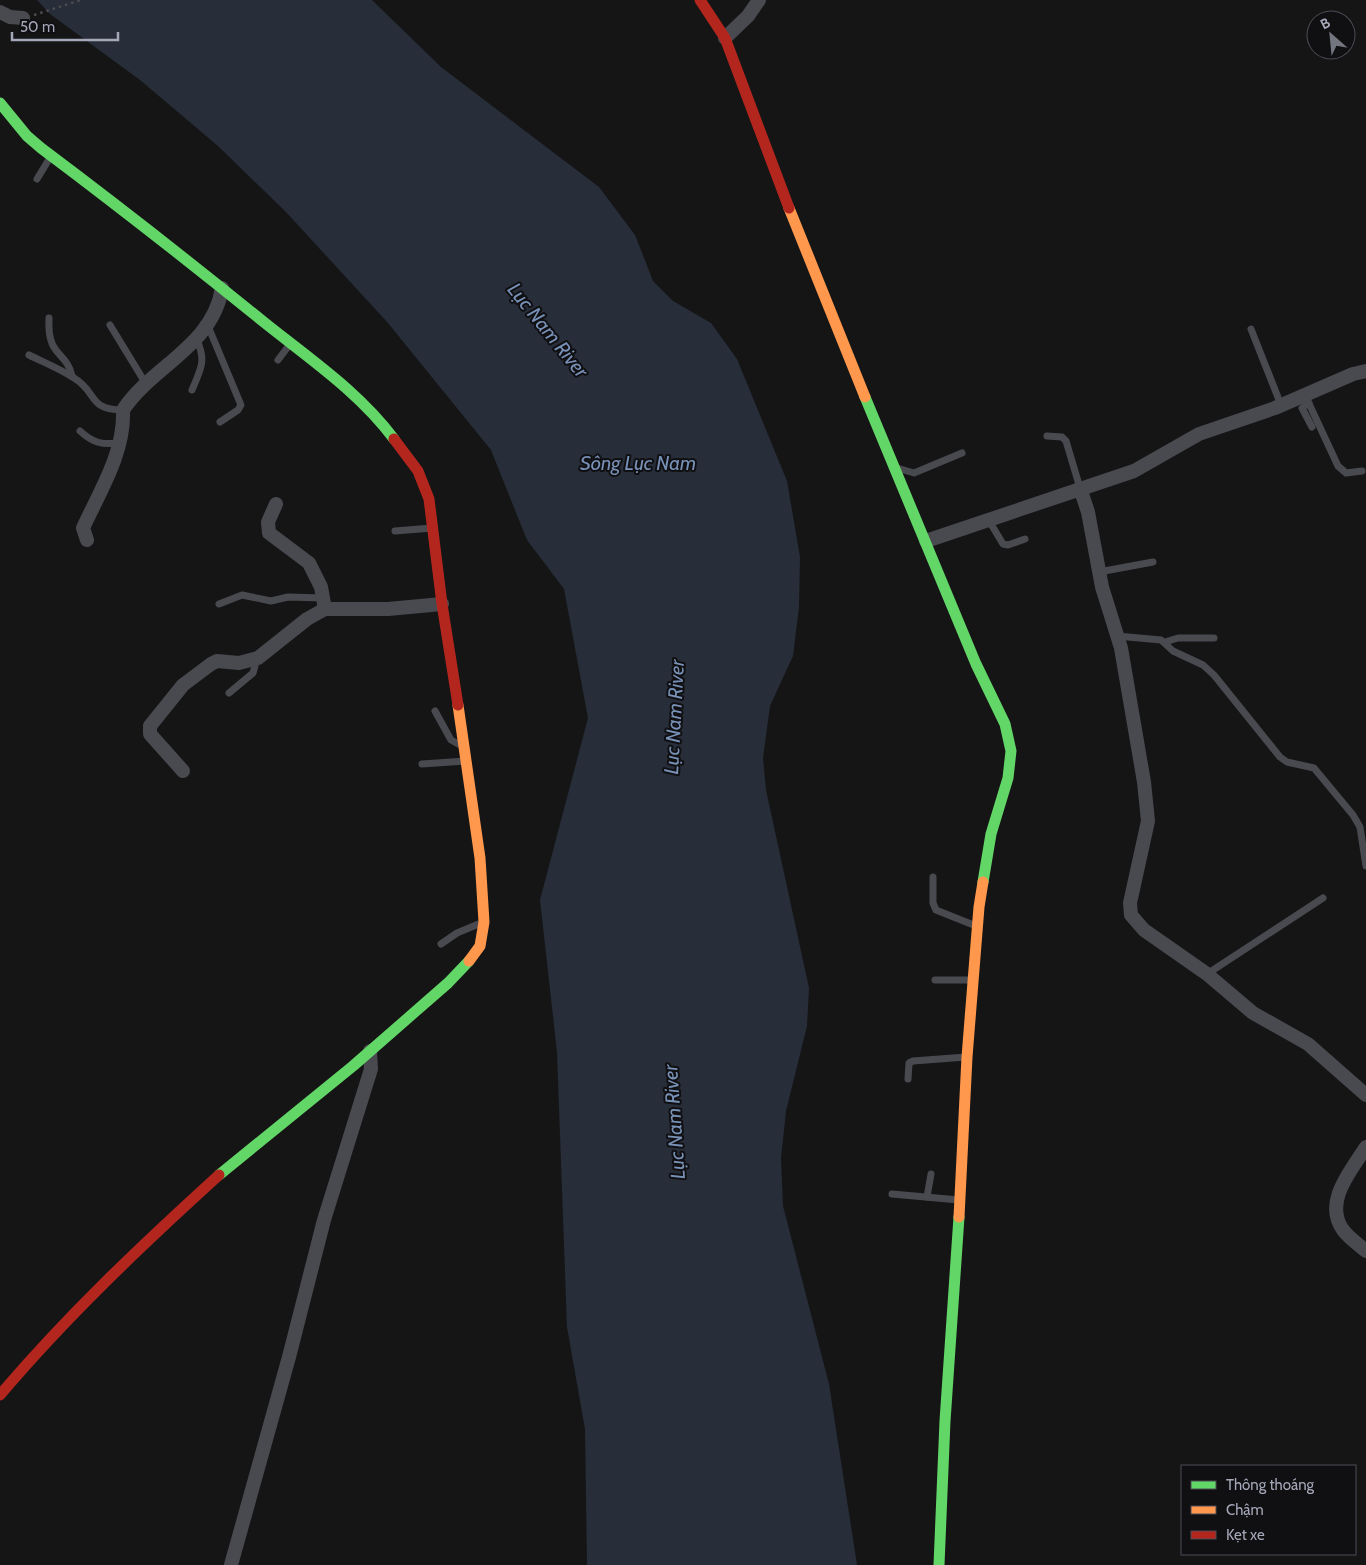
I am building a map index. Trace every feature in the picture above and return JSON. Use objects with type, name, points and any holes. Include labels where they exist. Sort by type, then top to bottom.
[{"type":"street","points":[[700,0],[725,38],[826,304],[976,664],[1005,724],[1011,751],[1008,778],[991,834],[978,926],[973,980],[945,1421],[938,1565]]},
{"type":"street","points":[[725,38],[748,16],[759,0]]},
{"type":"street","points":[[0,12],[10,17],[23,18]]},
{"type":"street","points":[[0,103],[27,136],[51,156],[145,226],[346,388],[382,423],[418,471],[429,500],[434,528],[442,604],[465,747],[480,858],[484,922],[480,946],[448,983],[224,1170],[164,1225],[41,1347],[0,1395]]},
{"type":"street","points":[[87,540],[83,533],[83,528],[116,456],[123,429],[123,410],[208,326],[220,298],[222,288]]},
{"type":"street","points":[[926,541],[1134,471],[1199,434],[1281,405],[1307,399],[1354,374],[1366,371]]},
{"type":"street","points":[[1080,488],[1088,512],[1099,572],[1117,636],[1133,714],[1148,821],[1129,910],[1136,922],[1144,930],[1207,974],[1253,1013],[1308,1044],[1366,1095]]},
{"type":"street","points":[[276,504],[268,522],[269,533],[309,563],[321,588],[324,603]]},
{"type":"street","points":[[183,771],[150,734],[150,726],[183,685],[210,664],[217,661],[252,661],[324,603],[388,610],[442,604]]},
{"type":"street","points":[[231,1565],[289,1357],[324,1220],[371,1069],[370,1050]]},
{"type":"street","points":[[1366,1146],[1338,1194],[1335,1207],[1335,1215],[1344,1232],[1366,1252]]},
{"type":"lane","points":[[37,179],[51,156]]},
{"type":"lane","points":[[49,318],[48,335],[51,344],[69,366],[72,376]]},
{"type":"lane","points":[[110,324],[147,385]]},
{"type":"lane","points":[[208,326],[241,405],[238,410],[220,422]]},
{"type":"lane","points":[[1251,329],[1281,405]]},
{"type":"lane","points":[[192,390],[203,365],[204,357],[196,338]]},
{"type":"lane","points":[[278,360],[290,343]]},
{"type":"lane","points":[[29,355],[72,376],[84,386],[101,407],[107,410],[123,410]]},
{"type":"lane","points":[[1307,399],[1302,408],[1312,426]]},
{"type":"lane","points":[[1307,399],[1338,466],[1346,473],[1362,471]]},
{"type":"lane","points":[[80,431],[90,440],[97,443],[104,445],[119,443]]},
{"type":"lane","points":[[1047,436],[1062,437],[1066,441],[1080,488]]},
{"type":"lane","points":[[894,467],[914,473],[962,453]]},
{"type":"lane","points":[[988,519],[1002,544],[1008,545],[1025,539]]},
{"type":"lane","points":[[395,531],[434,528]]},
{"type":"lane","points":[[1099,572],[1153,562]]},
{"type":"lane","points":[[219,604],[242,595],[271,601],[288,597],[324,603]]},
{"type":"lane","points":[[1117,636],[1165,642],[1178,638],[1214,638]]},
{"type":"lane","points":[[1165,642],[1172,651],[1196,661],[1214,674],[1280,757],[1287,762],[1311,767],[1317,771],[1357,821],[1366,866]]},
{"type":"lane","points":[[229,693],[253,673],[255,666],[252,661]]},
{"type":"lane","points":[[435,711],[451,740],[465,747]]},
{"type":"lane","points":[[422,764],[467,761]]},
{"type":"lane","points":[[933,877],[936,910],[978,926]]},
{"type":"lane","points":[[1207,974],[1323,898]]},
{"type":"lane","points":[[441,944],[457,932],[484,922]]},
{"type":"lane","points":[[935,980],[973,980]]},
{"type":"lane","points":[[908,1079],[909,1063],[913,1060],[967,1057]]},
{"type":"lane","points":[[926,1197],[931,1174]]},
{"type":"lane","points":[[892,1194],[959,1200]]},
{"type":"path","points":[[23,18],[81,0]]},
{"type":"water","name":"Sông Lục Nam","points":[[37,0],[372,0],[441,67],[599,187],[635,235],[653,281],[673,301],[711,323],[737,359],[787,481],[800,557],[799,607],[793,656],[770,706],[763,758],[766,790],[809,988],[807,1026],[786,1111],[781,1158],[783,1206],[829,1384],[857,1565],[587,1565],[585,1429],[567,1327],[557,1052],[540,900],[588,718],[564,589],[527,540],[491,450],[388,323],[286,212],[218,146],[140,80],[50,14]]},
{"type":"traffic: fast","points":[[0,103],[27,136],[41,148],[154,234],[334,377],[381,422],[394,439]]},
{"type":"traffic: fast","points":[[865,397],[976,664],[1005,724],[1011,751],[1008,778],[991,834],[983,882]]},
{"type":"traffic: fast","points":[[219,1175],[353,1066],[448,983],[469,961]]},
{"type":"traffic: fast","points":[[939,1565],[945,1421],[959,1217]]},
{"type":"traffic: slow","points":[[789,208],[865,397]]},
{"type":"traffic: slow","points":[[458,705],[480,858],[484,922],[480,946],[469,961]]},
{"type":"traffic: slow","points":[[959,1217],[967,1057],[979,907],[983,882]]},
{"type":"traffic: jam","points":[[700,0],[725,38],[789,208]]},
{"type":"traffic: jam","points":[[394,439],[418,471],[429,499],[442,604],[458,705]]},
{"type":"traffic: jam","points":[[0,1395],[52,1337],[106,1282],[219,1175]]},
{"type":"water label","name":"Lục Nam River","points":[[548,330]]},
{"type":"water label","name":"Lục Nam River","points":[[674,717]]},
{"type":"water label","name":"Lục Nam River","points":[[674,1122]]}]
